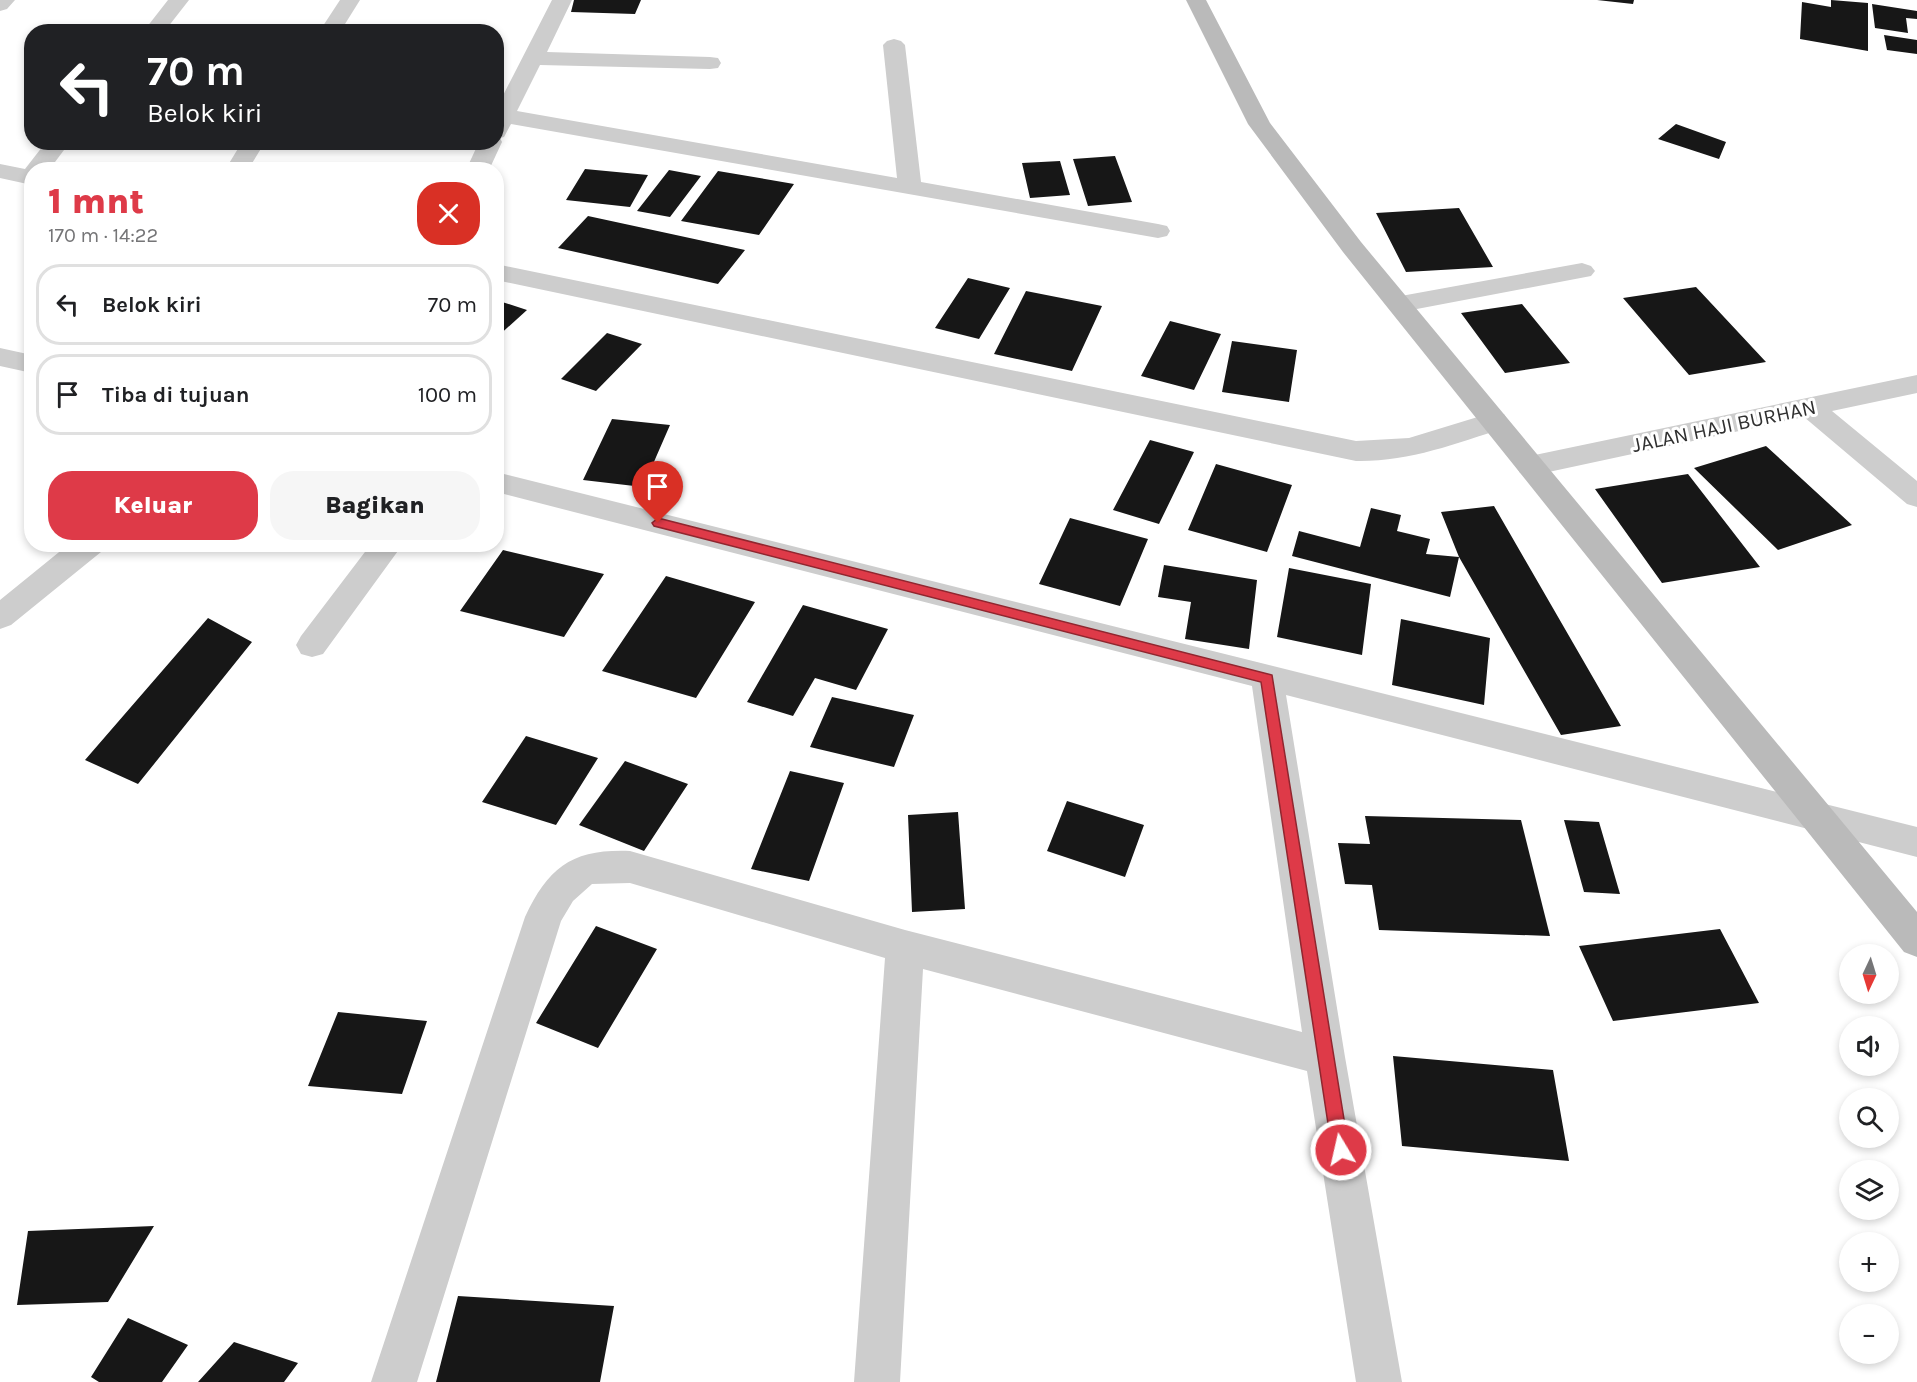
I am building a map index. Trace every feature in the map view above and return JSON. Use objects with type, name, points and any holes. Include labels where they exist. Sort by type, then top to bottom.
[{"type":"street","points":[[0,5],[5,0]]},
{"type":"street","points":[[160,24],[179,0]]},
{"type":"street","points":[[334,24],[351,0]]},
{"type":"street","points":[[504,118],[562,0]]},
{"type":"street","points":[[1196,0],[1259,124],[1345,238],[1917,940]]},
{"type":"street","points":[[894,45],[910,186]]},
{"type":"street","points":[[533,57],[710,63]]},
{"type":"street","points":[[504,124],[910,186],[1158,231]]},
{"type":"street","points":[[43,162],[52,150]]},
{"type":"street","points":[[0,171],[24,174]]},
{"type":"street","points":[[1401,304],[1582,271]]},
{"type":"street","points":[[504,274],[1356,451],[1379,453],[1397,450],[1494,421]]},
{"type":"street","points":[[0,357],[24,362]]},
{"type":"street","name":"JALAN HAJI BURHAN","points":[[1530,466],[1917,384]]},
{"type":"street","points":[[1811,408],[1917,497]]},
{"type":"street","points":[[504,484],[1267,678],[1815,814],[1917,842]]},
{"type":"street","points":[[0,616],[80,552]]},
{"type":"street","points":[[312,645],[382,552]]},
{"type":"street","points":[[1267,678],[1325,1057],[1379,1382]]},
{"type":"street","points":[[394,1382],[544,917],[558,890],[575,874],[602,865],[630,867],[905,947],[1325,1057]]},
{"type":"street","points":[[877,1382],[905,947]]},
{"type":"building","points":[[574,0],[641,0],[635,14],[571,12]]},
{"type":"building","points":[[1597,0],[1634,0],[1633,4]]},
{"type":"building","points":[[1831,0],[1868,3],[1868,51],[1800,39],[1802,2],[1831,7]]},
{"type":"building","points":[[1872,4],[1917,11],[1917,19],[1906,18],[1908,33],[1875,28]]},
{"type":"building","points":[[1884,35],[1917,40],[1917,54],[1887,50]]},
{"type":"building","points":[[1676,124],[1726,142],[1719,159],[1658,139]]},
{"type":"building","points":[[1115,156],[1132,202],[1088,206],[1073,159]]},
{"type":"building","points":[[1060,161],[1070,195],[1030,198],[1022,163]]},
{"type":"building","points":[[585,169],[648,175],[630,207],[566,200]]},
{"type":"building","points":[[669,170],[701,176],[670,217],[637,211]]},
{"type":"building","points":[[718,171],[794,184],[759,235],[681,221]]},
{"type":"building","points":[[1459,208],[1493,267],[1406,272],[1376,213]]},
{"type":"building","points":[[588,216],[745,250],[718,284],[558,248]]},
{"type":"building","points":[[968,278],[1010,288],[979,339],[935,328]]},
{"type":"building","points":[[1696,287],[1766,362],[1689,375],[1623,298]]},
{"type":"building","points":[[1026,291],[1102,306],[1072,371],[994,354]]},
{"type":"building","points":[[504,303],[527,310],[504,331]]},
{"type":"building","points":[[1522,304],[1570,363],[1505,373],[1461,313]]},
{"type":"building","points":[[1170,321],[1221,334],[1194,390],[1141,376]]},
{"type":"building","points":[[607,333],[642,344],[596,391],[561,379]]},
{"type":"building","points":[[1232,341],[1297,350],[1289,402],[1222,392]]},
{"type":"building","points":[[612,419],[670,425],[643,487],[583,480]]},
{"type":"building","points":[[1150,440],[1194,452],[1159,524],[1113,510]]},
{"type":"building","points":[[1766,446],[1852,525],[1778,550],[1694,468]]},
{"type":"building","points":[[1216,464],[1292,485],[1267,552],[1188,530]]},
{"type":"building","points":[[1688,474],[1760,567],[1662,583],[1595,489]]},
{"type":"building","points":[[1494,506],[1621,726],[1561,735],[1459,557],[1441,512]]},
{"type":"building","points":[[1371,508],[1401,515],[1397,531],[1430,539],[1426,554],[1459,557],[1450,597],[1292,556],[1299,531],[1360,547]]},
{"type":"building","points":[[1070,518],[1148,539],[1120,606],[1039,584]]},
{"type":"building","points":[[504,550],[604,574],[564,637],[460,611]]},
{"type":"building","points":[[1164,565],[1257,580],[1249,649],[1185,639],[1191,602],[1158,597]]},
{"type":"building","points":[[1289,568],[1371,584],[1362,655],[1277,637]]},
{"type":"building","points":[[666,576],[755,602],[696,698],[602,671]]},
{"type":"building","points":[[803,605],[888,629],[856,690],[815,678],[793,716],[747,702]]},
{"type":"building","points":[[208,618],[252,642],[138,784],[85,760]]},
{"type":"building","points":[[1401,619],[1490,638],[1484,705],[1392,685]]},
{"type":"building","points":[[832,697],[914,715],[894,767],[810,747]]},
{"type":"building","points":[[526,736],[598,758],[556,825],[482,802]]},
{"type":"building","points":[[625,761],[688,784],[644,851],[579,825]]},
{"type":"building","points":[[790,771],[844,783],[809,881],[751,869]]},
{"type":"building","points":[[1067,801],[1144,825],[1125,877],[1047,851]]},
{"type":"building","points":[[958,812],[965,909],[912,912],[908,815]]},
{"type":"building","points":[[1365,816],[1521,820],[1550,936],[1379,930],[1372,885],[1345,884],[1338,843],[1370,844]]},
{"type":"building","points":[[1564,820],[1599,822],[1620,894],[1584,892]]},
{"type":"building","points":[[596,926],[657,949],[598,1048],[536,1023]]},
{"type":"building","points":[[1720,929],[1759,1003],[1613,1021],[1579,946]]},
{"type":"building","points":[[338,1012],[427,1021],[402,1094],[308,1086]]},
{"type":"building","points":[[1393,1056],[1553,1070],[1569,1161],[1402,1146]]},
{"type":"building","points":[[154,1226],[108,1302],[17,1305],[28,1231]]},
{"type":"building","points":[[458,1296],[614,1306],[600,1382],[436,1382]]},
{"type":"building","points":[[128,1318],[188,1345],[162,1382],[99,1382],[91,1377]]},
{"type":"building","points":[[234,1342],[298,1363],[284,1382],[198,1382]]},
{"type":"route","points":[[658,523],[1267,678],[1341,1150]]}]
